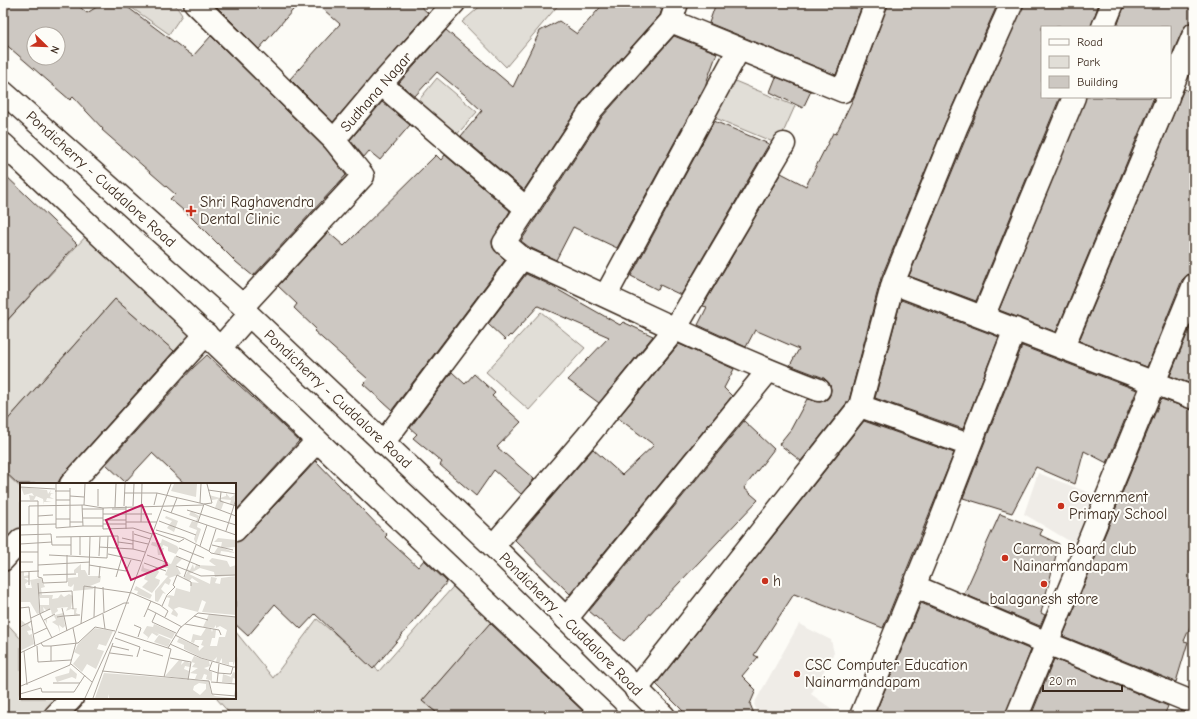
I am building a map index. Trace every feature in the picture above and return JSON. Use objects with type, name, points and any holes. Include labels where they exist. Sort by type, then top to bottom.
[{"type":"main road","points":[[195,3],[334,140]]},
{"type":"main road","points":[[819,390],[768,371],[675,329],[606,295],[522,258],[504,243],[592,109],[674,12],[739,49],[843,92],[876,3]]},
{"type":"main road","points":[[636,690],[860,406],[893,283],[956,128],[1012,3]]},
{"type":"main road","points":[[1103,26],[1113,3]]},
{"type":"main road","name":"Sudhana Nagar","points":[[246,311],[363,176],[334,140],[450,5]]},
{"type":"main road","points":[[1171,89],[1194,34]]},
{"type":"main road","points":[[606,295],[739,49]]},
{"type":"main road","points":[[381,84],[527,209]]},
{"type":"main road","name":"Pondicherry - Cuddalore Road","points":[[3,92],[246,311],[493,546],[636,690],[664,716]]},
{"type":"main road","points":[[983,317],[1074,98]]},
{"type":"main road","points":[[1063,347],[1168,98]]},
{"type":"main road","points":[[3,144],[213,341],[606,716]]},
{"type":"main road","points":[[493,546],[586,438],[675,329],[784,144]]},
{"type":"main road","points":[[383,443],[522,258]]},
{"type":"main road","points":[[893,283],[1194,398]]},
{"type":"main road","points":[[1017,716],[1194,285]]},
{"type":"main road","points":[[72,483],[213,341],[246,311]]},
{"type":"main road","points":[[861,716],[1015,329]]},
{"type":"main road","points":[[566,619],[768,371]]},
{"type":"main road","points":[[860,406],[969,445]]},
{"type":"main road","points":[[236,529],[317,441]]},
{"type":"main road","points":[[3,560],[20,541]]},
{"type":"main road","points":[[914,586],[1047,643],[1194,703],[1189,716]]},
{"type":"main road","points":[[55,716],[71,699]]},
{"type":"shaded area","name":"Government Primary School","points":[[1038,473],[1100,497],[1076,545],[1024,514]]},
{"type":"shaded area","name":"CSC Computer Education Nainarmandapam","points":[[799,624],[831,640],[834,653],[811,694],[836,712],[833,716],[759,716],[754,704]]},
{"type":"green space","points":[[125,3],[174,3],[182,15],[169,34]]},
{"type":"green space","points":[[484,3],[560,3],[506,67],[462,22]]},
{"type":"green space","points":[[437,78],[477,112],[453,139],[414,106]]},
{"type":"green space","points":[[730,79],[795,106],[778,144],[708,115]]},
{"type":"green space","points":[[89,233],[199,328],[175,352],[115,299],[3,425],[3,325]]},
{"type":"green space","points":[[541,312],[585,348],[529,410],[486,372]]},
{"type":"green space","points":[[3,471],[20,487],[20,529],[11,538],[3,531]]},
{"type":"green space","points":[[458,581],[496,617],[422,701],[439,715],[438,716],[232,716],[217,699],[236,699],[236,632],[273,678],[317,619],[379,671]]},
{"type":"green space","points":[[3,619],[20,638],[20,699],[71,699],[55,716],[3,716]]},
{"type":"building","points":[[3,3],[75,3],[87,13],[103,3],[122,3],[193,56],[211,36],[325,148],[346,175],[253,276],[236,262],[190,216],[170,199],[175,194],[102,130],[103,129],[73,97],[70,100],[31,66],[66,66],[66,26],[26,26],[26,62],[3,42]]},
{"type":"building","points":[[213,3],[299,3],[259,49]]},
{"type":"building","points":[[316,3],[417,3],[428,13],[333,122],[290,79],[340,24]]},
{"type":"building","points":[[604,3],[664,3],[660,15],[582,102],[524,190],[461,136],[482,111],[465,95],[437,72],[415,96],[399,83],[446,30],[513,87],[540,31],[559,21],[577,34]]},
{"type":"building","points":[[716,3],[863,3],[836,75],[709,23]]},
{"type":"building","points":[[888,3],[998,3],[945,123],[881,278],[849,400],[801,461],[779,444],[791,429],[807,399],[820,402],[827,399],[830,395],[831,389],[829,383],[824,378],[790,365],[799,349],[755,330],[746,347],[698,325],[707,307],[703,306],[781,173],[806,186],[833,133],[836,134],[855,95]]},
{"type":"building","points":[[1024,3],[1099,3],[1091,26],[1041,26],[1041,98],[1060,98],[976,301],[909,276]]},
{"type":"building","points":[[1125,3],[1194,3],[1193,22],[1187,24],[1183,29],[1171,57],[1171,26],[1117,26]]},
{"type":"building","points":[[674,36],[717,53],[705,86],[617,248],[573,227],[556,260],[529,247],[521,241],[602,117]]},
{"type":"building","points":[[776,77],[811,91],[803,108],[770,92]]},
{"type":"building","points":[[1184,89],[1194,93],[1194,273],[1187,275],[1182,280],[1147,367],[1079,341]]},
{"type":"building","points":[[1086,98],[1154,98],[1056,332],[999,310]]},
{"type":"building","points":[[382,102],[410,125],[380,160],[369,151],[364,157],[350,140]]},
{"type":"building","points":[[714,121],[769,144],[681,295],[660,285],[658,290],[631,276]]},
{"type":"building","points":[[436,155],[441,160],[445,155],[510,211],[492,241],[493,248],[505,260],[392,410],[363,384],[368,379],[314,331],[316,329],[294,308],[297,304],[278,286],[328,232],[344,246]]},
{"type":"building","points":[[3,173],[77,244],[3,325]]},
{"type":"building","points":[[526,274],[546,283],[620,325],[623,322],[653,336],[599,403],[568,380],[609,337],[538,306],[511,336],[510,335],[505,340],[488,324]]},
{"type":"building","points":[[115,299],[174,351],[62,476],[58,483],[18,484],[3,470],[3,425]]},
{"type":"building","points":[[901,300],[999,337],[963,429],[875,398]]},
{"type":"building","points":[[1194,318],[1194,385],[1170,376]]},
{"type":"building","points":[[679,344],[734,369],[724,388],[732,396],[570,594],[515,540],[593,449],[622,475],[654,445],[618,418]]},
{"type":"building","points":[[1022,346],[1137,390],[1107,463],[1084,451],[1075,484],[1036,467],[1012,513],[963,498]]},
{"type":"building","points":[[207,355],[299,441],[236,511],[236,483],[184,483],[152,453],[125,482],[106,464],[193,368]]},
{"type":"building","points":[[452,372],[465,384],[474,374],[495,393],[492,396],[521,422],[497,447],[534,479],[521,494],[494,470],[476,496],[440,465],[442,462],[413,438],[417,434],[410,428]]},
{"type":"building","points":[[1161,399],[1194,410],[1194,618],[1184,641],[1188,642],[1176,682],[1063,636]]},
{"type":"building","points":[[744,421],[774,449],[744,488],[758,500],[624,641],[589,611]]},
{"type":"building","points":[[864,421],[954,453],[883,628],[794,594],[754,655],[758,657],[742,676],[756,690],[750,704],[755,716],[688,716],[656,684]]},
{"type":"building","points":[[316,461],[387,535],[385,537],[418,567],[424,560],[447,582],[373,669],[315,614],[301,629],[275,604],[248,636],[236,625],[236,542],[244,538]]},
{"type":"building","points":[[1000,514],[1042,530],[1040,535],[1059,544],[1041,613],[1045,615],[1040,626],[964,594]]},
{"type":"building","points":[[921,603],[1031,650],[1005,716],[874,716]]},
{"type":"building","points":[[490,623],[588,716],[441,716],[422,701]]},
{"type":"building","points":[[1054,659],[1168,706],[1164,716],[1031,716]]},
{"type":"place","name":"Shri Raghavendra Dental Clinic","points":[[191,211]]},
{"type":"place","name":"Government Primary School","points":[[1061,506]]},
{"type":"place","name":"Carrom Board club Nainarmandapam","points":[[1005,558]]},
{"type":"place","name":"h","points":[[765,581]]},
{"type":"place","name":"balaganesh store","points":[[1044,584]]},
{"type":"place","name":"CSC Computer Education Nainarmandapam","points":[[797,674]]}]
